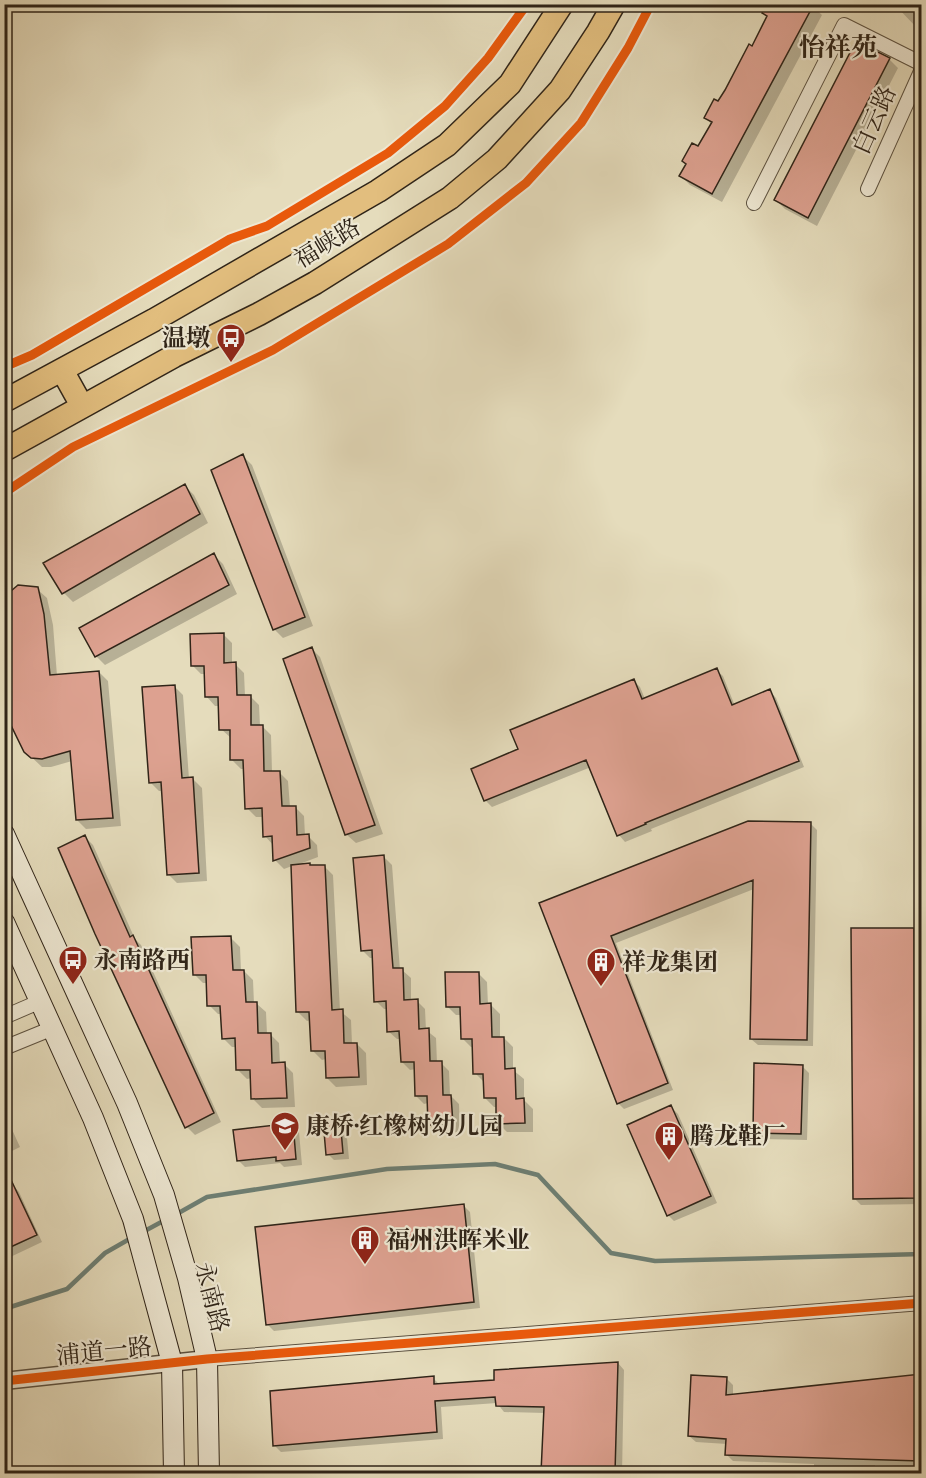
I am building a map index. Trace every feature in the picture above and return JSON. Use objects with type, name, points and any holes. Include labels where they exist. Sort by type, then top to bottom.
[{"type":"highway","name":"福峡路","points":[[4,401],[154,320],[378,191],[447,145],[510,84],[562,4]]},
{"type":"highway","name":"福峡路","points":[[4,450],[82,406],[306,288],[450,198],[497,159],[560,90],[614,4]]},
{"type":"highway","points":[[62,370],[82,406]]},
{"type":"highway","points":[[4,390],[30,387]]},
{"type":"highway","points":[[4,459],[33,433]]},
{"type":"main road","name":"永南路","points":[[4,834],[127,1103],[164,1196],[177,1238],[207,1359],[209,1473]]},
{"type":"main road","points":[[4,921],[93,1118],[133,1219],[172,1363],[174,1473]]},
{"type":"street","points":[[754,203],[844,25],[921,64]]},
{"type":"street","name":"白云路","points":[[868,189],[921,69]]},
{"type":"street","points":[[4,1017],[41,1001]]},
{"type":"street","points":[[4,1048],[52,1028]]},
{"type":"street","points":[[207,1359],[921,1303]]},
{"type":"street","name":"浦道一路","points":[[4,1381],[207,1359]]},
{"type":"building","points":[[767,4],[814,4],[712,194],[679,176],[686,164],[682,161],[692,143],[698,146],[712,122],[704,118],[714,99],[718,101],[725,90],[749,44],[752,46],[767,16],[762,13]]},
{"type":"building","points":[[856,41],[890,58],[808,218],[774,200]]},
{"type":"building","points":[[243,454],[305,617],[273,630],[211,470]]},
{"type":"building","points":[[185,484],[200,514],[62,594],[43,563]]},
{"type":"building","points":[[214,553],[229,585],[95,657],[79,628]]},
{"type":"building","points":[[18,585],[38,587],[44,614],[50,675],[99,671],[113,818],[76,820],[70,751],[42,759],[31,758],[24,752],[4,711],[4,597]]},
{"type":"building","points":[[224,633],[224,663],[236,662],[237,695],[251,695],[251,725],[263,725],[264,771],[280,771],[282,806],[296,806],[297,835],[309,834],[310,848],[273,861],[272,836],[263,837],[262,808],[245,809],[243,760],[230,760],[230,730],[219,730],[218,697],[205,697],[204,666],[191,666],[190,634]]},
{"type":"building","points":[[312,647],[375,825],[345,835],[283,659]]},
{"type":"building","points":[[717,668],[732,705],[770,689],[799,761],[617,836],[586,760],[484,801],[471,769],[518,749],[510,730],[634,679],[642,699]]},
{"type":"building","points":[[175,685],[182,778],[193,777],[199,873],[167,875],[161,782],[149,783],[142,687]]},
{"type":"building","name":"祥龙集团","points":[[748,821],[811,822],[807,1040],[750,1039],[753,880],[611,936],[668,1083],[617,1104],[539,903]]},
{"type":"building","points":[[85,835],[130,937],[133,935],[214,1113],[185,1128],[95,934],[58,848]]},
{"type":"building","points":[[384,855],[393,968],[403,968],[404,1000],[418,999],[419,1029],[429,1028],[430,1061],[442,1061],[443,1095],[451,1095],[453,1124],[428,1125],[427,1096],[415,1096],[414,1062],[401,1062],[399,1031],[387,1032],[386,1001],[374,1002],[372,950],[361,951],[353,858]]},
{"type":"building","points":[[310,863],[310,865],[325,865],[332,1010],[343,1009],[344,1043],[357,1043],[359,1077],[326,1078],[325,1051],[311,1051],[309,1012],[296,1012],[291,865]]},
{"type":"building","points":[[851,928],[914,928],[916,1198],[853,1199]]},
{"type":"building","points":[[231,936],[233,970],[244,970],[246,1002],[257,1002],[258,1033],[271,1033],[272,1063],[285,1062],[287,1098],[251,1099],[250,1070],[236,1070],[235,1038],[222,1039],[220,1006],[207,1006],[206,975],[193,975],[191,937]]},
{"type":"building","points":[[445,972],[479,972],[480,1004],[491,1003],[492,1037],[504,1037],[505,1069],[515,1068],[516,1099],[524,1098],[525,1123],[496,1124],[496,1098],[484,1098],[483,1074],[473,1074],[472,1039],[461,1039],[460,1007],[446,1007]]},
{"type":"building","points":[[754,1063],[803,1065],[801,1134],[753,1133]]},
{"type":"building","name":"腾龙鞋厂","points":[[671,1105],[711,1196],[667,1216],[627,1125]]},
{"type":"building","points":[[340,1118],[343,1153],[326,1155],[323,1120]]},
{"type":"building","points":[[293,1123],[296,1159],[276,1161],[276,1157],[237,1161],[233,1130]]},
{"type":"building","points":[[4,1165],[37,1235],[4,1250]]},
{"type":"building","name":"福州洪晖米业","points":[[464,1204],[474,1302],[266,1325],[255,1227]]},
{"type":"building","points":[[618,1362],[615,1473],[541,1473],[544,1407],[496,1406],[495,1397],[435,1401],[437,1432],[273,1446],[270,1391],[434,1376],[434,1384],[494,1380],[494,1370]]},
{"type":"building","points":[[921,1374],[921,1461],[725,1455],[726,1439],[688,1436],[691,1375],[727,1377],[726,1395]]},
{"type":"waterway","points":[[175,1215],[207,1197],[387,1169],[495,1164],[538,1175],[611,1253],[655,1261],[922,1254]]},
{"type":"waterway","points":[[141,1233],[165,1220]]},
{"type":"waterway","points":[[4,1309],[67,1289],[105,1253],[133,1237]]},
{"type":"cycle path","points":[[4,367],[32,355],[230,239],[267,226],[388,153],[445,106],[488,58],[527,4]]},
{"type":"cycle path","points":[[4,493],[73,447],[273,350],[448,244],[526,183],[581,123],[628,48],[651,4]]},
{"type":"cycle path","points":[[4,1381],[207,1359],[922,1303]]},
{"type":"place","name":"温墩","points":[[231,364]]},
{"type":"place","name":"永南路西","points":[[73,986]]},
{"type":"place","name":"祥龙集团","points":[[601,988]]},
{"type":"place","name":"康桥·红橡树幼儿园","points":[[285,1152]]},
{"type":"place","name":"腾龙鞋厂","points":[[669,1162]]},
{"type":"place","name":"福州洪晖米业","points":[[365,1266]]},
{"type":"district","name":"怡祥苑","points":[[838,47]]}]
